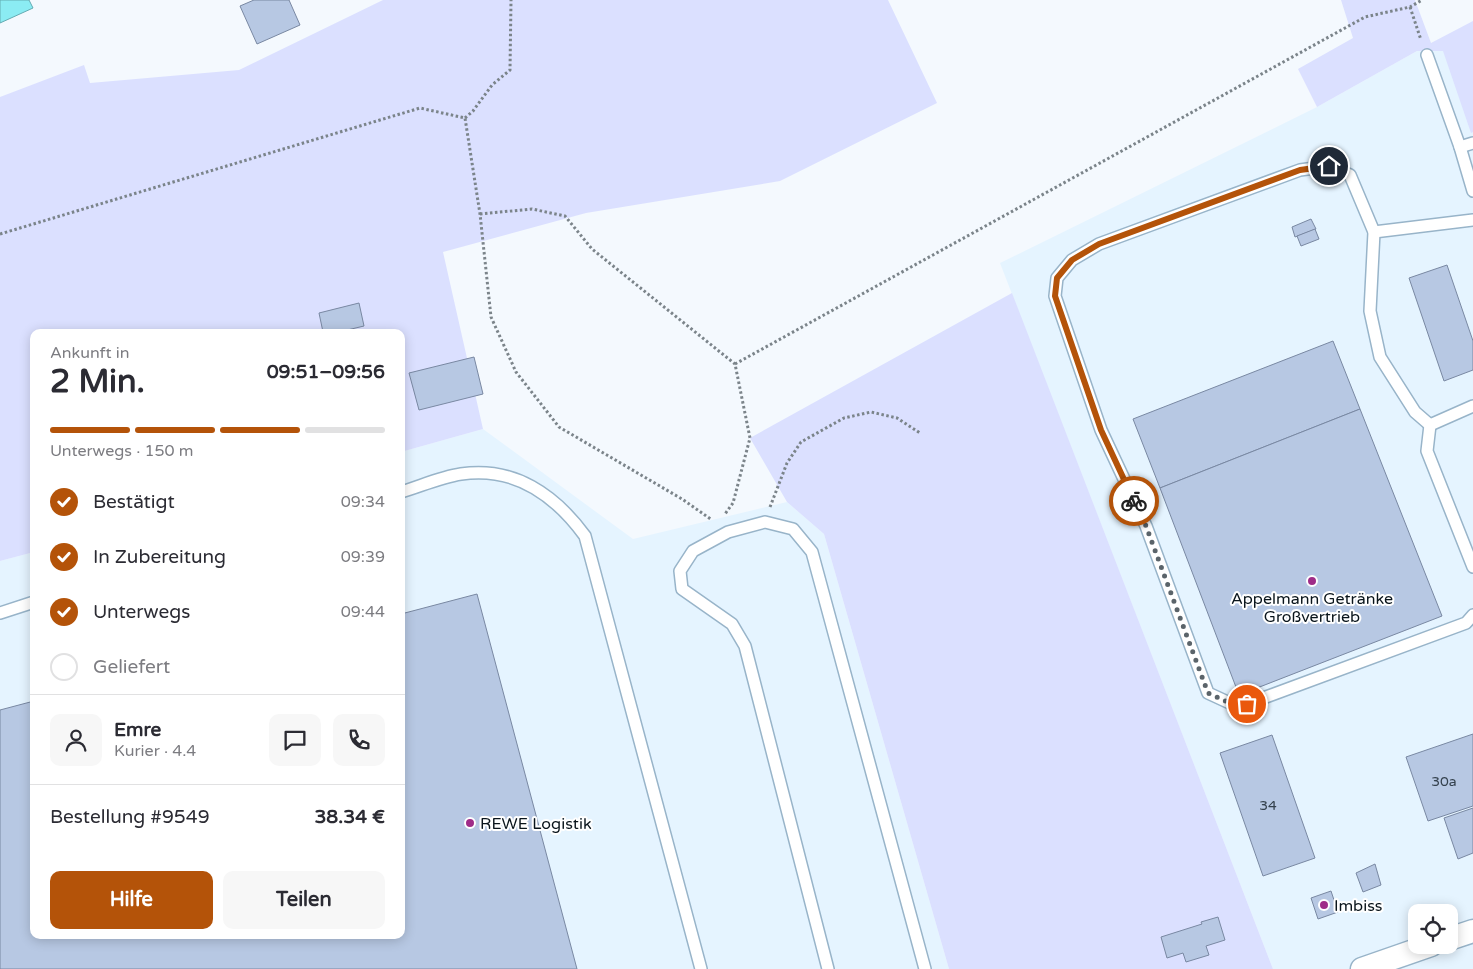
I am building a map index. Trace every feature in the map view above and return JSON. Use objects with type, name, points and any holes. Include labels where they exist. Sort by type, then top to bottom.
[{"type":"street","points":[[1458,936],[1473,930]]},
{"type":"street","points":[[1362,969],[1408,953]]},
{"type":"lane","points":[[1427,56],[1460,147],[1473,191]]},
{"type":"lane","points":[[1460,147],[1473,143]]},
{"type":"lane","points":[[1430,425],[1416,412],[1380,357],[1370,311],[1374,232],[1350,175],[1329,166],[1300,170],[1099,244],[1072,260],[1057,278],[1055,296],[1101,430],[1146,526],[1208,693],[1234,705],[1247,704],[1466,623],[1473,615]]},
{"type":"lane","points":[[1374,232],[1473,220]]},
{"type":"lane","points":[[1430,425],[1473,406]]},
{"type":"lane","points":[[1430,425],[1427,451],[1473,567]]},
{"type":"lane","points":[[405,491],[461,474],[497,473],[538,488],[572,517],[585,536],[701,969]]},
{"type":"lane","points":[[828,969],[745,646],[732,624],[682,590],[680,570],[694,551],[728,532],[765,522],[793,529],[812,552],[926,969]]},
{"type":"lane","points":[[0,613],[30,603]]},
{"type":"path","points":[[465,118],[492,85],[510,70],[511,0]]},
{"type":"path","points":[[735,364],[1365,17],[1410,7],[1422,0]]},
{"type":"path","points":[[1410,7],[1427,56]]},
{"type":"path","points":[[0,234],[420,108],[465,118]]},
{"type":"path","points":[[465,118],[480,214],[491,317],[516,372],[559,427],[682,499],[728,532]]},
{"type":"path","points":[[480,214],[532,209],[565,216],[592,249],[735,364],[750,438],[733,502],[718,525]]},
{"type":"path","points":[[765,522],[774,493],[787,463],[801,442],[823,428],[844,418],[872,412],[896,418],[920,433]]},
{"type":"shaded area","points":[[383,0],[888,0],[937,103],[780,181],[586,213],[443,252],[483,429],[405,451],[405,329],[30,329],[30,553],[0,561],[0,97],[84,65],[90,83],[239,70]]},
{"type":"shaded area","points":[[1341,0],[1415,0],[1431,43],[1473,21],[1473,132],[1471,133],[1443,51],[1417,51],[1317,107],[1298,69],[1353,38]]},
{"type":"shaded area","points":[[1473,36],[1473,969],[1273,969],[1000,263],[1317,107],[1417,51],[1443,51]]},
{"type":"shaded area","points":[[1012,293],[1273,969],[949,969],[824,534],[787,502],[750,438]]},
{"type":"shaded area","points":[[483,429],[633,539],[787,502],[824,534],[949,969],[0,969],[0,561],[30,553],[30,939],[405,939],[405,451]]},
{"type":"water","points":[[0,0],[29,0],[33,8],[0,23]]},
{"type":"building","points":[[254,0],[289,0],[300,25],[257,44],[240,6]]},
{"type":"building","points":[[1311,219],[1316,229],[1295,237],[1292,227]]},
{"type":"building","points":[[1315,229],[1319,239],[1301,246],[1297,236]]},
{"type":"building","points":[[1447,265],[1473,341],[1473,370],[1444,381],[1409,278]]},
{"type":"building","points":[[359,303],[364,326],[352,329],[322,329],[319,313]]},
{"type":"building","points":[[1333,341],[1360,409],[1160,488],[1133,419]]},
{"type":"building","points":[[474,357],[483,394],[419,410],[409,373]]},
{"type":"building","name":"Appelmann Getränke Großvertrieb","points":[[1360,409],[1442,616],[1239,695],[1160,488]]},
{"type":"building","name":"REWE Logistik","points":[[477,594],[577,969],[0,969],[0,710],[30,702],[30,939],[405,939],[405,613]]},
{"type":"building","points":[[1473,734],[1473,806],[1428,821],[1406,757]]},
{"type":"building","points":[[1272,735],[1315,858],[1263,876],[1220,753]]},
{"type":"building","points":[[1473,808],[1473,853],[1458,859],[1444,818]]},
{"type":"building","points":[[1375,864],[1381,885],[1363,892],[1356,873]]},
{"type":"building","name":"Imbiss","points":[[1331,891],[1338,912],[1318,919],[1311,898]]},
{"type":"building","points":[[1218,917],[1225,940],[1206,946],[1209,955],[1186,962],[1183,953],[1167,958],[1161,937]]},
{"type":"way so far","points":[[1134,501],[1146,526],[1208,693],[1234,705],[1247,704]]},
{"type":"place","name":"Appelmann Getränke Großvertrieb","points":[[1312,581]]},
{"type":"place","name":"REWE Logistik","points":[[470,823]]},
{"type":"place","name":"Imbiss","points":[[1324,905]]},
{"type":"route","points":[[1134,501],[1101,430],[1055,296],[1057,278],[1072,260],[1099,244],[1300,170],[1329,166]]}]
